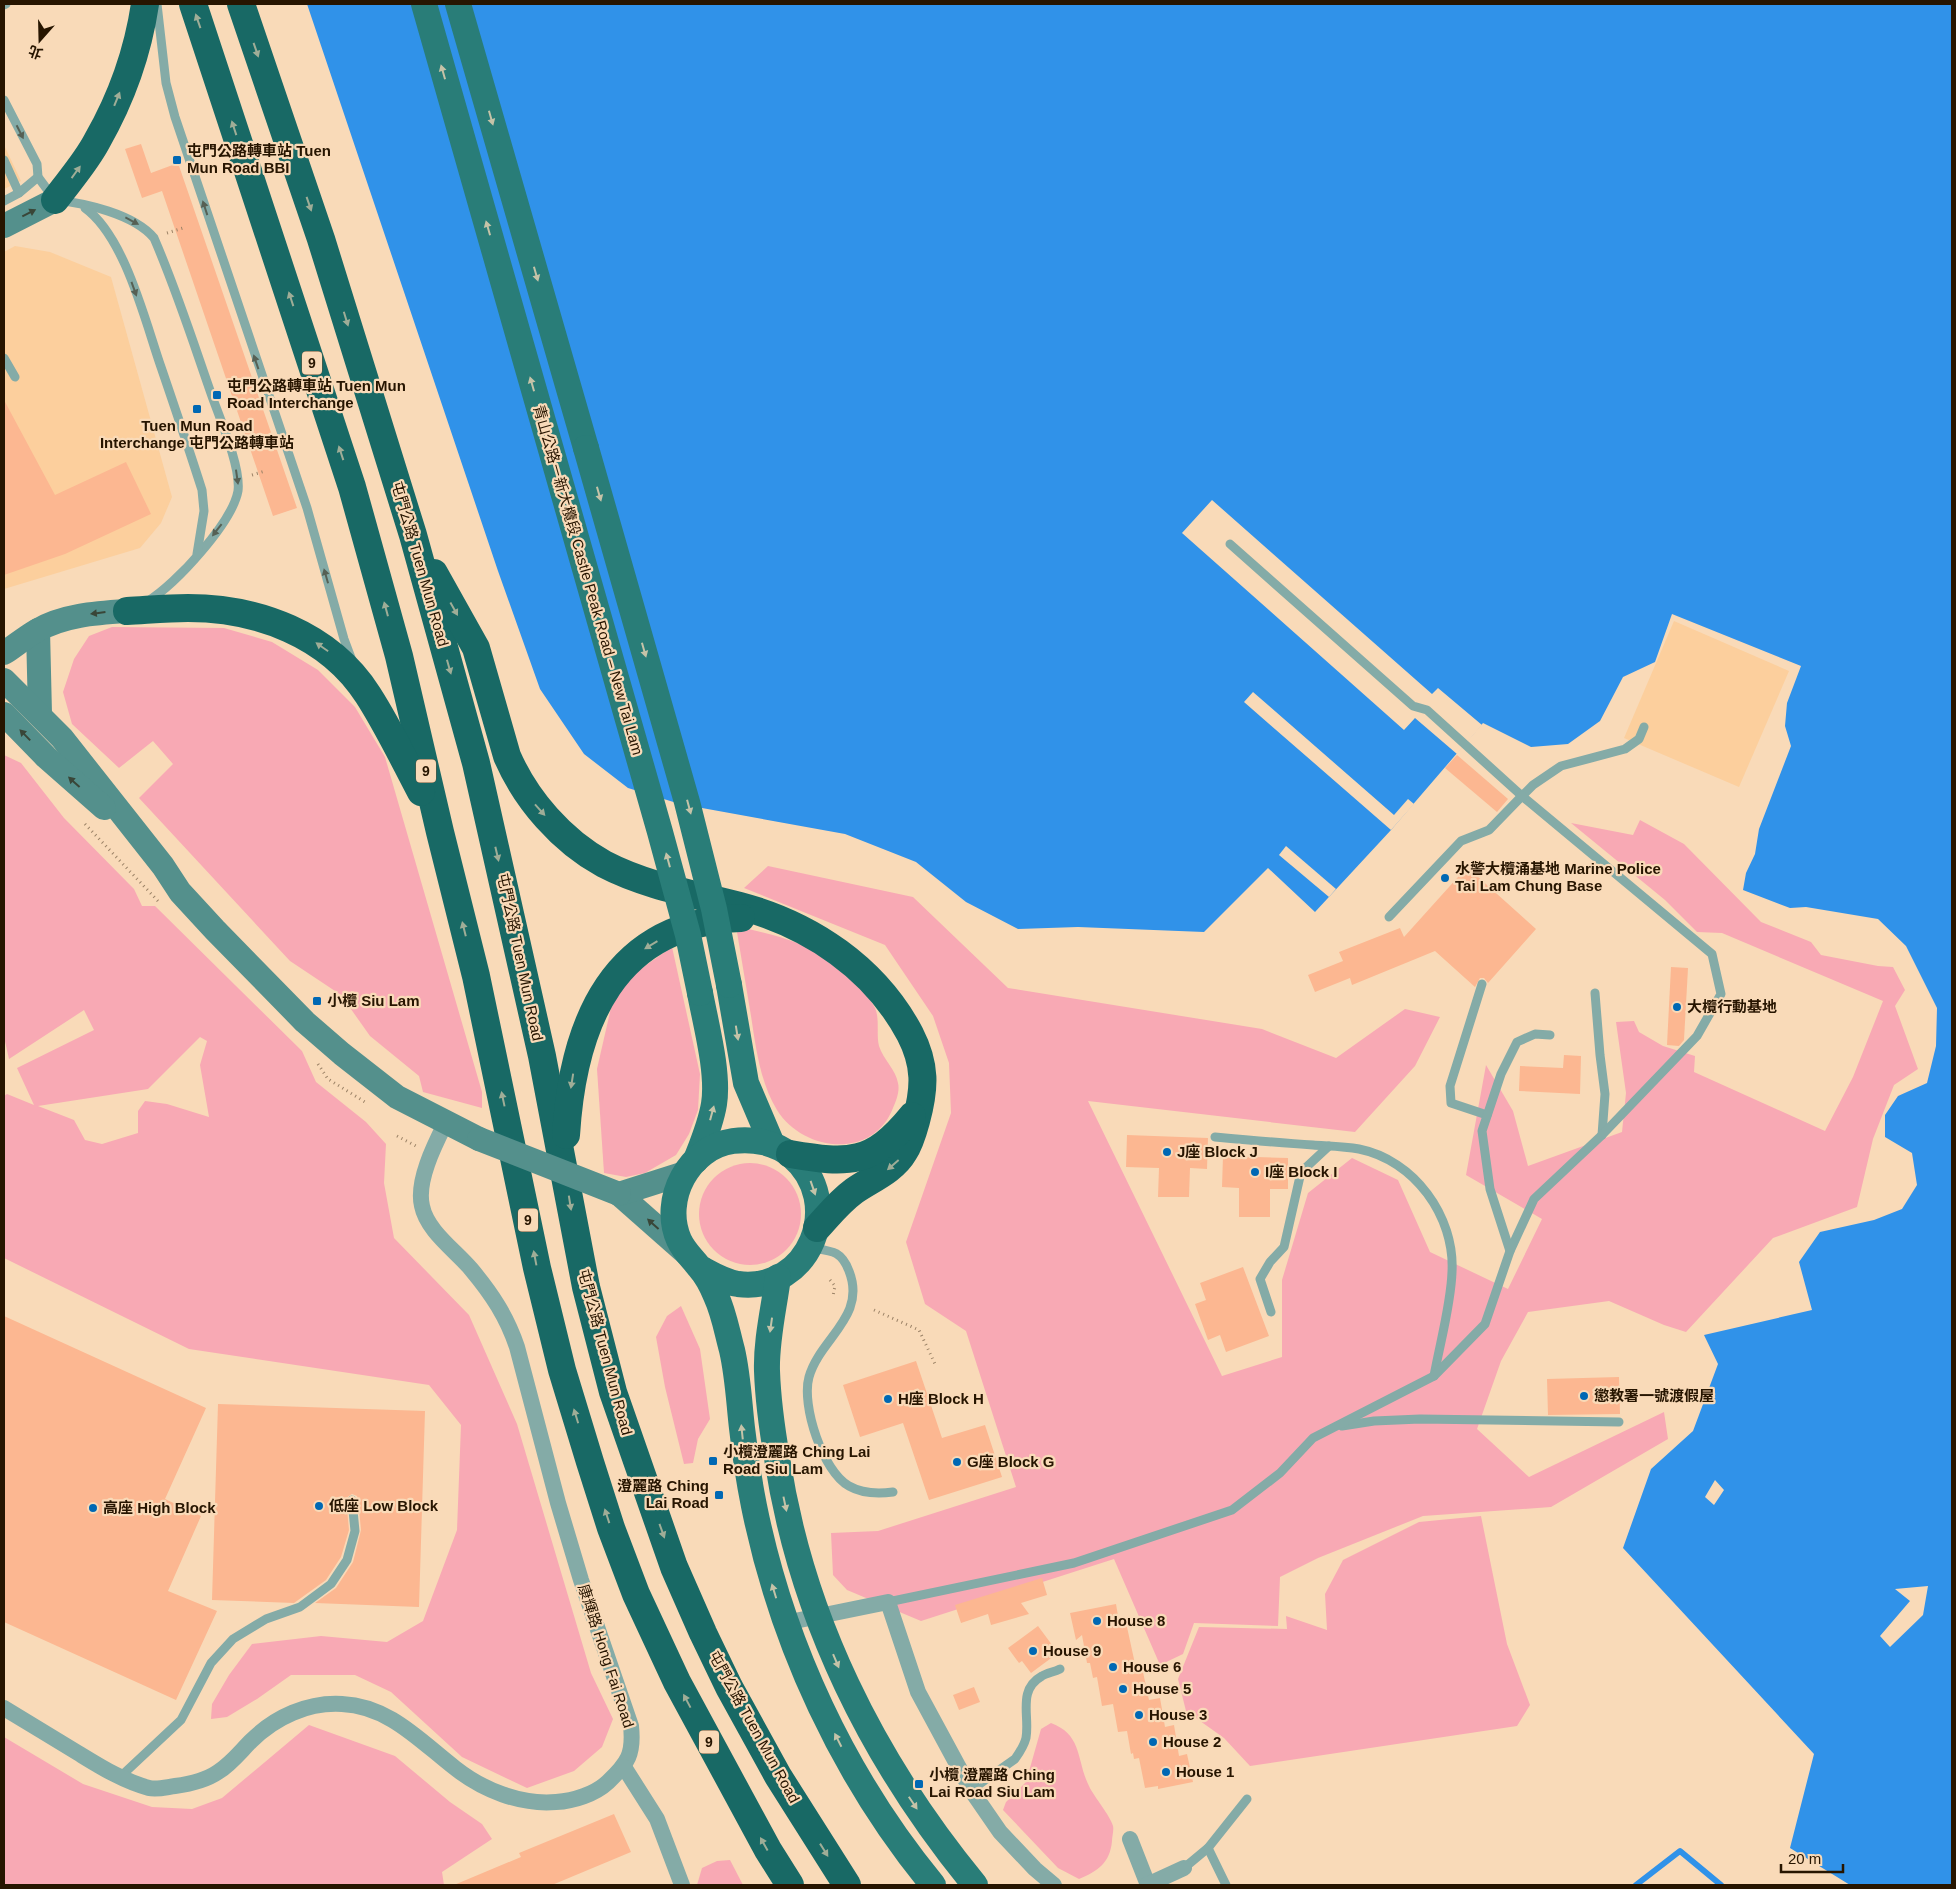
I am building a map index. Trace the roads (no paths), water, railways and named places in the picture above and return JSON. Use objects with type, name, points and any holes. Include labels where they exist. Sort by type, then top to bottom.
[{"type":"highway","points":[[68,202],[109,119],[131,62],[142,25],[144,4]]},
{"type":"highway","name":"9","points":[[192,4],[352,487],[399,656],[476,976],[538,1268],[562,1370],[611,1528],[636,1594],[677,1682],[768,1850],[790,1885]]},
{"type":"highway","name":"屯門公路 Tuen Mun Road","points":[[240,4],[321,239],[413,536],[483,789],[524,972],[564,1168],[575,1237],[602,1350],[628,1436],[674,1567],[729,1687],[778,1776],[848,1885]]},
{"type":"highway","points":[[413,536],[476,648],[507,756],[513,769],[535,804],[553,824],[576,844],[603,863],[629,875],[660,886],[742,907],[818,938],[850,959],[870,978],[892,1004],[912,1038],[922,1066],[923,1091],[911,1140],[903,1154],[894,1164],[840,1202],[813,1238]]},
{"type":"highway","points":[[127,611],[188,608],[228,611],[280,624],[306,636],[330,653],[350,672],[368,694],[407,764],[440,832]]},
{"type":"highway","points":[[564,1168],[567,1115],[574,1067],[583,1033],[605,990],[633,957],[650,944],[714,920],[748,918],[774,922],[799,929]]},
{"type":"highway","points":[[781,1149],[827,1160],[840,1160],[869,1153],[884,1146],[897,1134],[920,1106]]},
{"type":"main road","name":"青山公路－新大欖段 Castle Peak Road – New Tai Lam","points":[[424,4],[688,935],[714,1073],[715,1094],[707,1130],[690,1166]]},
{"type":"main road","points":[[458,4],[687,802],[712,900],[730,985],[746,1083],[781,1149]]},
{"type":"main road","points":[[4,226],[68,202]]},
{"type":"main road","points":[[4,653],[38,630],[69,618],[97,613],[127,611]]},
{"type":"main road","points":[[38,630],[40,714]]},
{"type":"main road","points":[[4,680],[62,738],[150,849],[180,892],[305,1022],[392,1093],[479,1138],[619,1194],[694,1261],[719,1279],[738,1284],[759,1283],[778,1277],[801,1260],[813,1238],[819,1207],[814,1185],[804,1168],[781,1149],[754,1140],[732,1141],[713,1147],[690,1166],[619,1194]]},
{"type":"main road","points":[[4,714],[46,757],[150,849]]},
{"type":"main road","points":[[690,1166],[679,1185],[674,1202],[674,1220],[678,1238],[717,1297],[733,1356],[754,1509],[772,1582],[785,1623],[821,1708],[842,1750],[888,1824],[933,1885]]},
{"type":"main road","points":[[778,1277],[768,1360],[769,1402],[788,1519],[817,1616],[849,1692],[885,1759],[941,1844],[975,1885]]},
{"type":"street","name":"康輝路 Hong Fai Road","points":[[4,1708],[119,1778],[151,1789],[202,1780],[227,1766],[252,1740],[276,1720],[292,1713],[325,1704],[358,1706],[386,1716],[410,1731],[470,1778],[496,1792],[523,1800],[550,1802],[578,1798],[606,1784],[624,1767],[630,1755],[633,1742],[631,1726],[560,1512],[509,1323],[499,1306],[472,1270],[436,1232],[426,1218],[422,1206],[421,1197],[425,1172],[431,1153],[446,1122]]},
{"type":"street","points":[[785,1623],[888,1602],[918,1692],[971,1790],[1011,1844],[1035,1869],[1054,1885]]},
{"type":"street","points":[[624,1767],[657,1819],[682,1885]]},
{"type":"street","points":[[1130,1839],[1148,1885],[1184,1868]]},
{"type":"lane","points":[[157,4],[166,83],[174,117],[307,508],[344,639],[368,694]]},
{"type":"lane","points":[[4,100],[37,164],[38,178],[68,202],[103,224],[119,252],[148,329],[194,463],[204,499],[197,554]]},
{"type":"lane","points":[[4,160],[19,193]]},
{"type":"lane","points":[[4,201],[19,193],[38,178]]},
{"type":"lane","points":[[68,202],[117,214],[147,230],[154,238],[190,328],[238,480],[238,489],[230,512],[186,568],[158,594],[127,611]]},
{"type":"lane","points":[[4,358],[16,377]]},
{"type":"lane","points":[[888,1602],[1074,1563],[1232,1510],[1280,1473],[1312,1438],[1434,1376],[1485,1324],[1510,1251],[1534,1199],[1602,1135],[1697,1036],[1721,994],[1712,954],[1522,796],[1427,710],[1413,706],[1230,544]]},
{"type":"lane","points":[[1389,917],[1461,841],[1488,830],[1533,785],[1562,766],[1625,749],[1638,739],[1644,728]]},
{"type":"lane","points":[[1482,984],[1450,1086],[1452,1103],[1487,1116]]},
{"type":"lane","points":[[1596,993],[1600,1055],[1605,1094],[1602,1135]]},
{"type":"lane","points":[[1510,1251],[1490,1189],[1482,1131],[1501,1074],[1517,1042],[1535,1034],[1550,1035]]},
{"type":"lane","points":[[1215,1137],[1359,1149],[1382,1157],[1402,1168],[1420,1184],[1434,1203],[1444,1225],[1451,1248],[1452,1271],[1434,1376]]},
{"type":"lane","points":[[1271,1312],[1260,1279],[1270,1262],[1284,1247],[1301,1172],[1329,1146]]},
{"type":"lane","points":[[813,1238],[829,1251],[840,1255],[845,1261],[852,1280],[853,1297],[847,1317],[818,1358],[809,1377],[808,1405],[810,1420],[828,1461],[835,1473],[848,1486],[863,1492],[877,1494],[893,1492]]},
{"type":"lane","points":[[1334,1426],[1374,1421],[1420,1419],[1619,1422]]},
{"type":"lane","points":[[119,1778],[181,1720],[211,1663],[234,1639],[266,1619],[300,1607],[331,1584],[348,1560],[355,1531],[352,1500]]},
{"type":"lane","points":[[971,1790],[1015,1759],[1026,1736],[1025,1701],[1028,1692],[1041,1677],[1060,1669]]},
{"type":"lane","points":[[1184,1868],[1208,1848],[1247,1799]]},
{"type":"lane","points":[[1208,1848],[1226,1885]]},
{"type":"water","points":[[307,4],[1952,4],[1952,1885],[1850,1885],[1790,1848],[1814,1754],[1623,1548],[1651,1469],[1693,1431],[1718,1364],[1704,1335],[1812,1310],[1799,1262],[1820,1232],[1874,1220],[1902,1209],[1917,1185],[1912,1153],[1885,1137],[1885,1115],[1898,1096],[1927,1083],[1936,1046],[1937,1008],[1906,946],[1878,919],[1806,907],[1790,908],[1743,890],[1746,873],[1755,854],[1759,829],[1791,746],[1785,726],[1787,703],[1801,666],[1672,614],[1655,662],[1623,677],[1600,721],[1568,744],[1531,747],[1483,723],[1391,830],[1315,912],[1268,868],[1204,932],[1078,927],[1018,929],[966,902],[916,862],[845,834],[680,804],[628,788],[584,754],[540,689],[498,571]],"holes":[[[1715,1480],[1724,1490],[1714,1505],[1705,1497]],[[1928,1586],[1923,1615],[1890,1647],[1880,1636],[1910,1601],[1895,1589]]]},
{"type":"waterway","points":[[1636,1885],[1680,1851],[1721,1885]]},
{"type":"place","name":"屯門公路轉車站 Tuen Mun Road BBI","points":[[177,160]]},
{"type":"place","name":"屯門公路轉車站 Tuen Mun Road Interchange","points":[[217,395]]},
{"type":"place","name":"Tuen Mun Road Interchange 屯門公路轉車站","points":[[197,409]]},
{"type":"place","name":"水警大欖涌基地 Marine Police Tai Lam Chung Base","points":[[1445,878]]},
{"type":"place","name":"小欖 Siu Lam","points":[[317,1001]]},
{"type":"place","name":"大欖行動基地","points":[[1677,1007]]},
{"type":"place","name":"J座 Block J","points":[[1167,1152]]},
{"type":"place","name":"I座 Block I","points":[[1255,1172]]},
{"type":"place","name":"懲教署一號渡假屋","points":[[1584,1396]]},
{"type":"place","name":"H座 Block H","points":[[888,1399]]},
{"type":"place","name":"小欖澄麗路 Ching Lai Road Siu Lam","points":[[713,1461]]},
{"type":"place","name":"G座 Block G","points":[[957,1462]]},
{"type":"place","name":"澄麗路 Ching Lai Road","points":[[719,1495]]},
{"type":"place","name":"低座 Low Block","points":[[319,1506]]},
{"type":"place","name":"高座 High Block","points":[[93,1508]]},
{"type":"place","name":"House 8","points":[[1097,1621]]},
{"type":"place","name":"House 9","points":[[1033,1651]]},
{"type":"place","name":"House 6","points":[[1113,1667]]},
{"type":"place","name":"House 5","points":[[1123,1689]]},
{"type":"place","name":"House 3","points":[[1139,1715]]},
{"type":"place","name":"House 2","points":[[1153,1742]]},
{"type":"place","name":"House 1","points":[[1166,1772]]},
{"type":"place","name":"小欖 澄麗路 Ching Lai Road Siu Lam","points":[[919,1784]]}]
